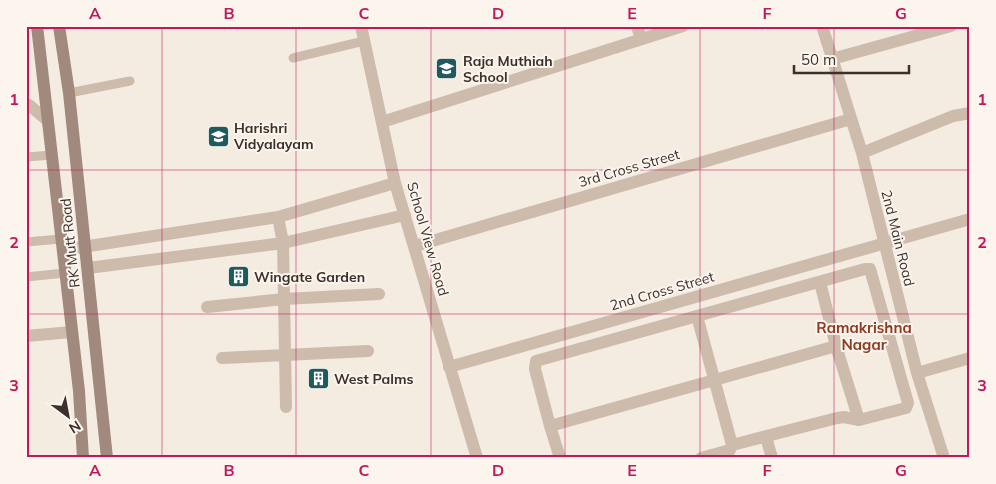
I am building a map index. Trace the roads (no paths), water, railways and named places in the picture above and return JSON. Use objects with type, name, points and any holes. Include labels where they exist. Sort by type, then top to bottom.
[{"type":"main road","name":"RK Mutt Road","points":[[38,26],[79,391],[83,458]]},
{"type":"main road","name":"RK Mutt Road","points":[[59,26],[69,93],[107,458]]},
{"type":"street","name":"School View Road","points":[[361,26],[395,183],[477,458]]},
{"type":"street","points":[[637,26],[641,39]]},
{"type":"street","points":[[382,122],[683,26]]},
{"type":"street","name":"2nd Main Road","points":[[822,26],[862,153],[917,373],[944,458]]},
{"type":"street","points":[[832,60],[951,26]]},
{"type":"street","points":[[26,105],[29,105],[48,121]]},
{"type":"street","points":[[862,153],[953,116],[970,113]]},
{"type":"street","name":"3rd Cross Street","points":[[415,246],[851,119]]},
{"type":"street","points":[[62,241],[85,247],[278,217],[395,183]]},
{"type":"street","points":[[88,268],[283,243],[405,215]]},
{"type":"street","points":[[278,217],[283,243],[286,407]]},
{"type":"street","name":"2nd Cross Street","points":[[449,367],[970,219]]},
{"type":"street","points":[[560,458],[535,369],[536,361],[868,269],[871,271],[908,406],[904,410],[859,420],[844,417],[837,418],[732,445]]},
{"type":"street","points":[[820,282],[836,346],[859,420]]},
{"type":"street","points":[[207,307],[284,299],[379,294]]},
{"type":"street","points":[[697,316],[732,445],[730,450],[701,458]]},
{"type":"street","points":[[26,336],[72,332]]},
{"type":"street","points":[[550,426],[836,346]]},
{"type":"street","points":[[222,358],[368,351]]},
{"type":"street","points":[[917,373],[970,358]]},
{"type":"street","points":[[908,403],[926,398]]},
{"type":"street","points":[[766,436],[772,458]]},
{"type":"lane","points":[[293,58],[364,41]]},
{"type":"lane","points":[[69,93],[130,81]]},
{"type":"lane","points":[[26,157],[52,155]]},
{"type":"lane","points":[[26,237],[62,241]]},
{"type":"lane","points":[[26,242],[62,241]]},
{"type":"lane","points":[[26,277],[65,273]]},
{"type":"place","name":"Raja Muthiah School","points":[[447,69]]},
{"type":"place","name":"Harishri Vidyalayam","points":[[218,136]]},
{"type":"place","name":"Wingate Garden","points":[[238,277]]},
{"type":"place","name":"West Palms","points":[[318,379]]},
{"type":"district","name":"Ramakrishna Nagar","points":[[864,336]]}]
